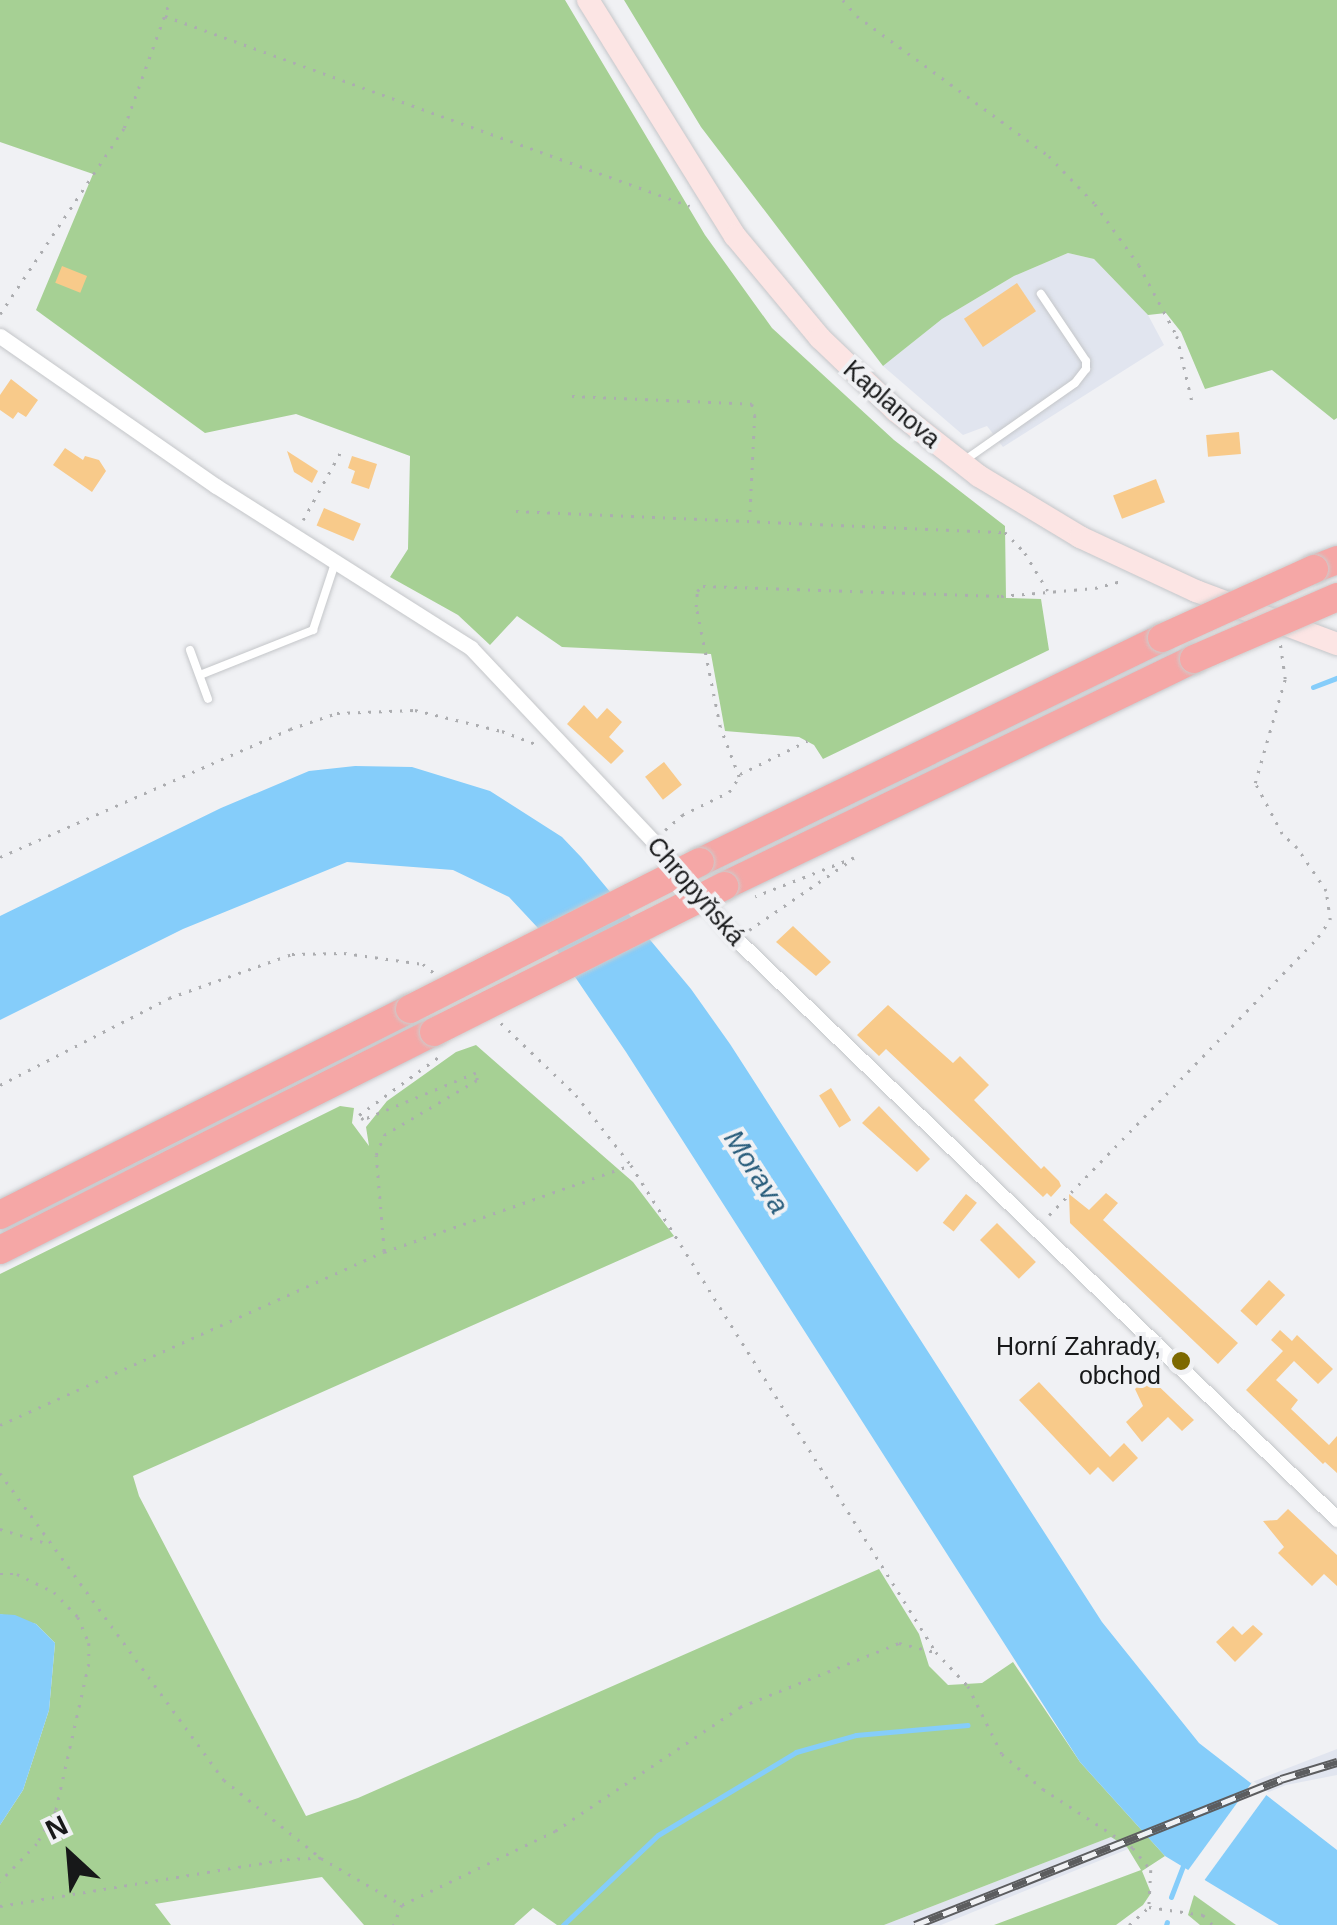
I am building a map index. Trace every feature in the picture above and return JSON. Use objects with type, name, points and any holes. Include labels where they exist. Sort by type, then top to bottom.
[{"type":"highway","points":[[0,1215],[700,862],[1162,638],[1326,564]]},
{"type":"highway","points":[[0,1250],[439,1042],[1194,659],[1337,597]]},
{"type":"main road","name":"Kaplanova","points":[[588,0],[714,205],[763,272],[820,338],[896,411],[962,463],[1039,514],[1141,568],[1337,644]]},
{"type":"street","name":"Chropyňská","points":[[0,336],[216,486],[470,648],[656,844],[735,938],[1034,1231],[1337,1518]]},
{"type":"lane","points":[[962,463],[980,445],[1075,382],[1086,369],[1086,361],[1041,294]]},
{"type":"lane","points":[[200,674],[312,630],[336,560]]},
{"type":"lane","points":[[190,650],[208,699]]},
{"type":"path","points":[[0,314],[124,128],[170,0]]},
{"type":"path","points":[[843,0],[872,27],[1042,150],[1095,204],[1139,265],[1178,336],[1192,401]]},
{"type":"path","points":[[164,16],[670,202],[714,205]]},
{"type":"path","points":[[572,396],[752,404],[755,415],[750,519]]},
{"type":"path","points":[[295,535],[340,453]]},
{"type":"path","points":[[516,511],[1005,532],[1025,553],[1049,592]]},
{"type":"path","points":[[739,774],[720,727],[696,607],[696,592],[703,586],[1001,596],[1122,582],[1141,568]]},
{"type":"path","points":[[1034,1231],[1318,937],[1330,920],[1326,891],[1297,848],[1282,834],[1259,794],[1255,772],[1286,679],[1280,638]]},
{"type":"path","points":[[0,857],[272,737],[337,714],[415,710],[502,731],[538,745]]},
{"type":"path","points":[[656,844],[682,816],[729,792],[739,774],[807,741]]},
{"type":"path","points":[[732,895],[854,858],[784,910],[735,938]]},
{"type":"path","points":[[0,1085],[168,998],[292,954],[344,953],[423,964],[437,975]]},
{"type":"path","points":[[492,1016],[520,1037],[576,1095],[631,1165],[936,1652],[968,1686],[1002,1754],[1043,1789],[1133,1848],[1151,1870],[1149,1907],[1129,1925]]},
{"type":"path","points":[[384,1252],[376,1155],[384,1135],[477,1080],[476,1073],[363,1120],[359,1115],[439,1042]]},
{"type":"path","points":[[0,1425],[384,1252],[631,1165]]},
{"type":"path","points":[[0,1473],[224,1780],[321,1858],[402,1904]]},
{"type":"path","points":[[0,1528],[50,1545]]},
{"type":"path","points":[[0,1574],[17,1574],[54,1592],[78,1617],[89,1642],[88,1664],[56,1811],[38,1844],[0,1882]]},
{"type":"path","points":[[394,1925],[402,1904],[555,1830],[740,1707],[898,1643],[936,1652]]},
{"type":"path","points":[[0,1906],[287,1859],[321,1858]]},
{"type":"path","points":[[1149,1907],[1203,1915],[1212,1925]]},
{"type":"shaded area","points":[[1068,253],[1094,259],[1148,315],[1164,345],[1003,447],[987,426],[963,435],[883,366],[942,319],[1014,276]]},
{"type":"shaded area","points":[[1337,1749],[1337,1775],[1286,1785],[941,1925],[884,1925]]},
{"type":"green space","points":[[0,0],[565,0],[705,235],[772,328],[894,440],[1005,526],[1006,598],[1041,599],[1049,650],[823,759],[814,745],[799,737],[725,731],[711,654],[562,647],[517,616],[490,645],[458,615],[390,577],[408,549],[410,456],[296,414],[205,433],[36,310],[93,174],[0,142]]},
{"type":"green space","points":[[624,0],[1337,0],[1337,418],[1334,420],[1272,370],[1205,389],[1181,332],[1166,313],[1148,315],[1094,259],[1068,253],[1014,276],[942,319],[883,366],[701,127]]},
{"type":"green space","points":[[476,1045],[633,1182],[674,1236],[133,1476],[139,1496],[306,1816],[358,1798],[879,1569],[919,1634],[929,1666],[948,1685],[982,1683],[1013,1662],[1080,1762],[1165,1856],[1142,1871],[1151,1893],[1143,1905],[1116,1925],[994,1925],[1141,1870],[1127,1847],[1111,1837],[884,1925],[557,1925],[533,1908],[514,1925],[364,1925],[322,1877],[155,1904],[171,1925],[0,1925],[0,1825],[23,1790],[49,1710],[55,1643],[36,1624],[0,1614],[0,1274],[340,1106],[354,1108],[352,1123],[369,1146],[366,1127],[387,1101],[456,1052]]},
{"type":"green space","points":[[1194,1895],[1236,1925],[1200,1925],[1188,1915]]},
{"type":"water","name":"Morava","points":[[355,766],[412,767],[490,791],[562,837],[581,857],[691,989],[730,1044],[1102,1622],[1199,1743],[1337,1850],[1337,1925],[1279,1925],[1165,1856],[1080,1762],[626,1052],[552,943],[509,897],[453,870],[347,862],[183,929],[0,1020],[0,916],[221,808],[309,771]]},
{"type":"water","points":[[0,1614],[15,1615],[36,1624],[55,1643],[49,1710],[23,1790],[0,1825]]},
{"type":"pier","points":[[1253,1781],[1268,1792],[1193,1897],[1177,1885]]},
{"type":"building","points":[[62,266],[87,276],[80,293],[55,283]]},
{"type":"building","points":[[1017,283],[1036,311],[983,347],[964,319]]},
{"type":"building","points":[[11,379],[38,400],[26,417],[18,412],[13,419],[0,410],[0,395]]},
{"type":"building","points":[[1239,432],[1241,454],[1208,457],[1206,435]]},
{"type":"building","points":[[65,448],[83,460],[85,456],[99,460],[106,471],[92,492],[53,465]]},
{"type":"building","points":[[287,451],[318,471],[312,483],[294,472]]},
{"type":"building","points":[[352,456],[377,464],[369,489],[351,483],[355,471],[348,468]]},
{"type":"building","points":[[1156,479],[1165,502],[1122,519],[1113,495]]},
{"type":"building","points":[[324,508],[361,524],[353,541],[317,525]]},
{"type":"building","points":[[584,705],[597,719],[607,708],[622,722],[609,737],[624,751],[611,764],[567,724]]},
{"type":"building","points":[[664,762],[682,785],[663,800],[645,777]]},
{"type":"building","points":[[793,926],[831,962],[816,976],[776,942]]},
{"type":"building","points":[[888,1005],[953,1063],[960,1056],[989,1085],[974,1100],[1041,1169],[1044,1166],[1059,1181],[1061,1186],[1051,1197],[1047,1193],[1043,1197],[886,1049],[879,1056],[857,1035]]},
{"type":"building","points":[[831,1088],[851,1120],[839,1128],[819,1095]]},
{"type":"building","points":[[879,1106],[930,1159],[917,1172],[862,1123]]},
{"type":"building","points":[[1106,1193],[1118,1203],[1103,1220],[1238,1343],[1218,1364],[1070,1223],[1069,1194],[1089,1210]]},
{"type":"building","points":[[966,1194],[977,1203],[954,1232],[943,1223]]},
{"type":"building","points":[[997,1223],[1036,1262],[1019,1279],[980,1240]]},
{"type":"building","points":[[1269,1280],[1285,1295],[1256,1326],[1240,1311]]},
{"type":"building","points":[[1280,1330],[1292,1341],[1297,1335],[1333,1369],[1318,1384],[1294,1361],[1276,1380],[1298,1400],[1291,1409],[1329,1445],[1337,1436],[1337,1473],[1246,1390],[1283,1351],[1271,1340]]},
{"type":"building","points":[[1148,1376],[1194,1420],[1182,1431],[1168,1417],[1142,1442],[1126,1422],[1143,1406],[1135,1389]]},
{"type":"building","points":[[1039,1382],[1110,1457],[1124,1443],[1138,1458],[1113,1482],[1098,1467],[1090,1475],[1019,1400]]},
{"type":"building","points":[[1288,1509],[1337,1555],[1337,1586],[1324,1574],[1312,1586],[1278,1553],[1284,1547],[1263,1521],[1277,1520]]},
{"type":"building","points":[[1253,1625],[1263,1634],[1235,1662],[1216,1642],[1233,1626],[1242,1635]]},
{"type":"waterway","points":[[1313,687],[1337,678]]},
{"type":"waterway","points":[[563,1925],[658,1835],[796,1752],[856,1735],[968,1725]]},
{"type":"waterway","points":[[1171,1897],[1184,1863]]},
{"type":"railway","points":[[915,1925],[1281,1779],[1337,1762]]},
{"type":"place","name":"Horní Zahrady, obchod","points":[[1181,1361]]}]
